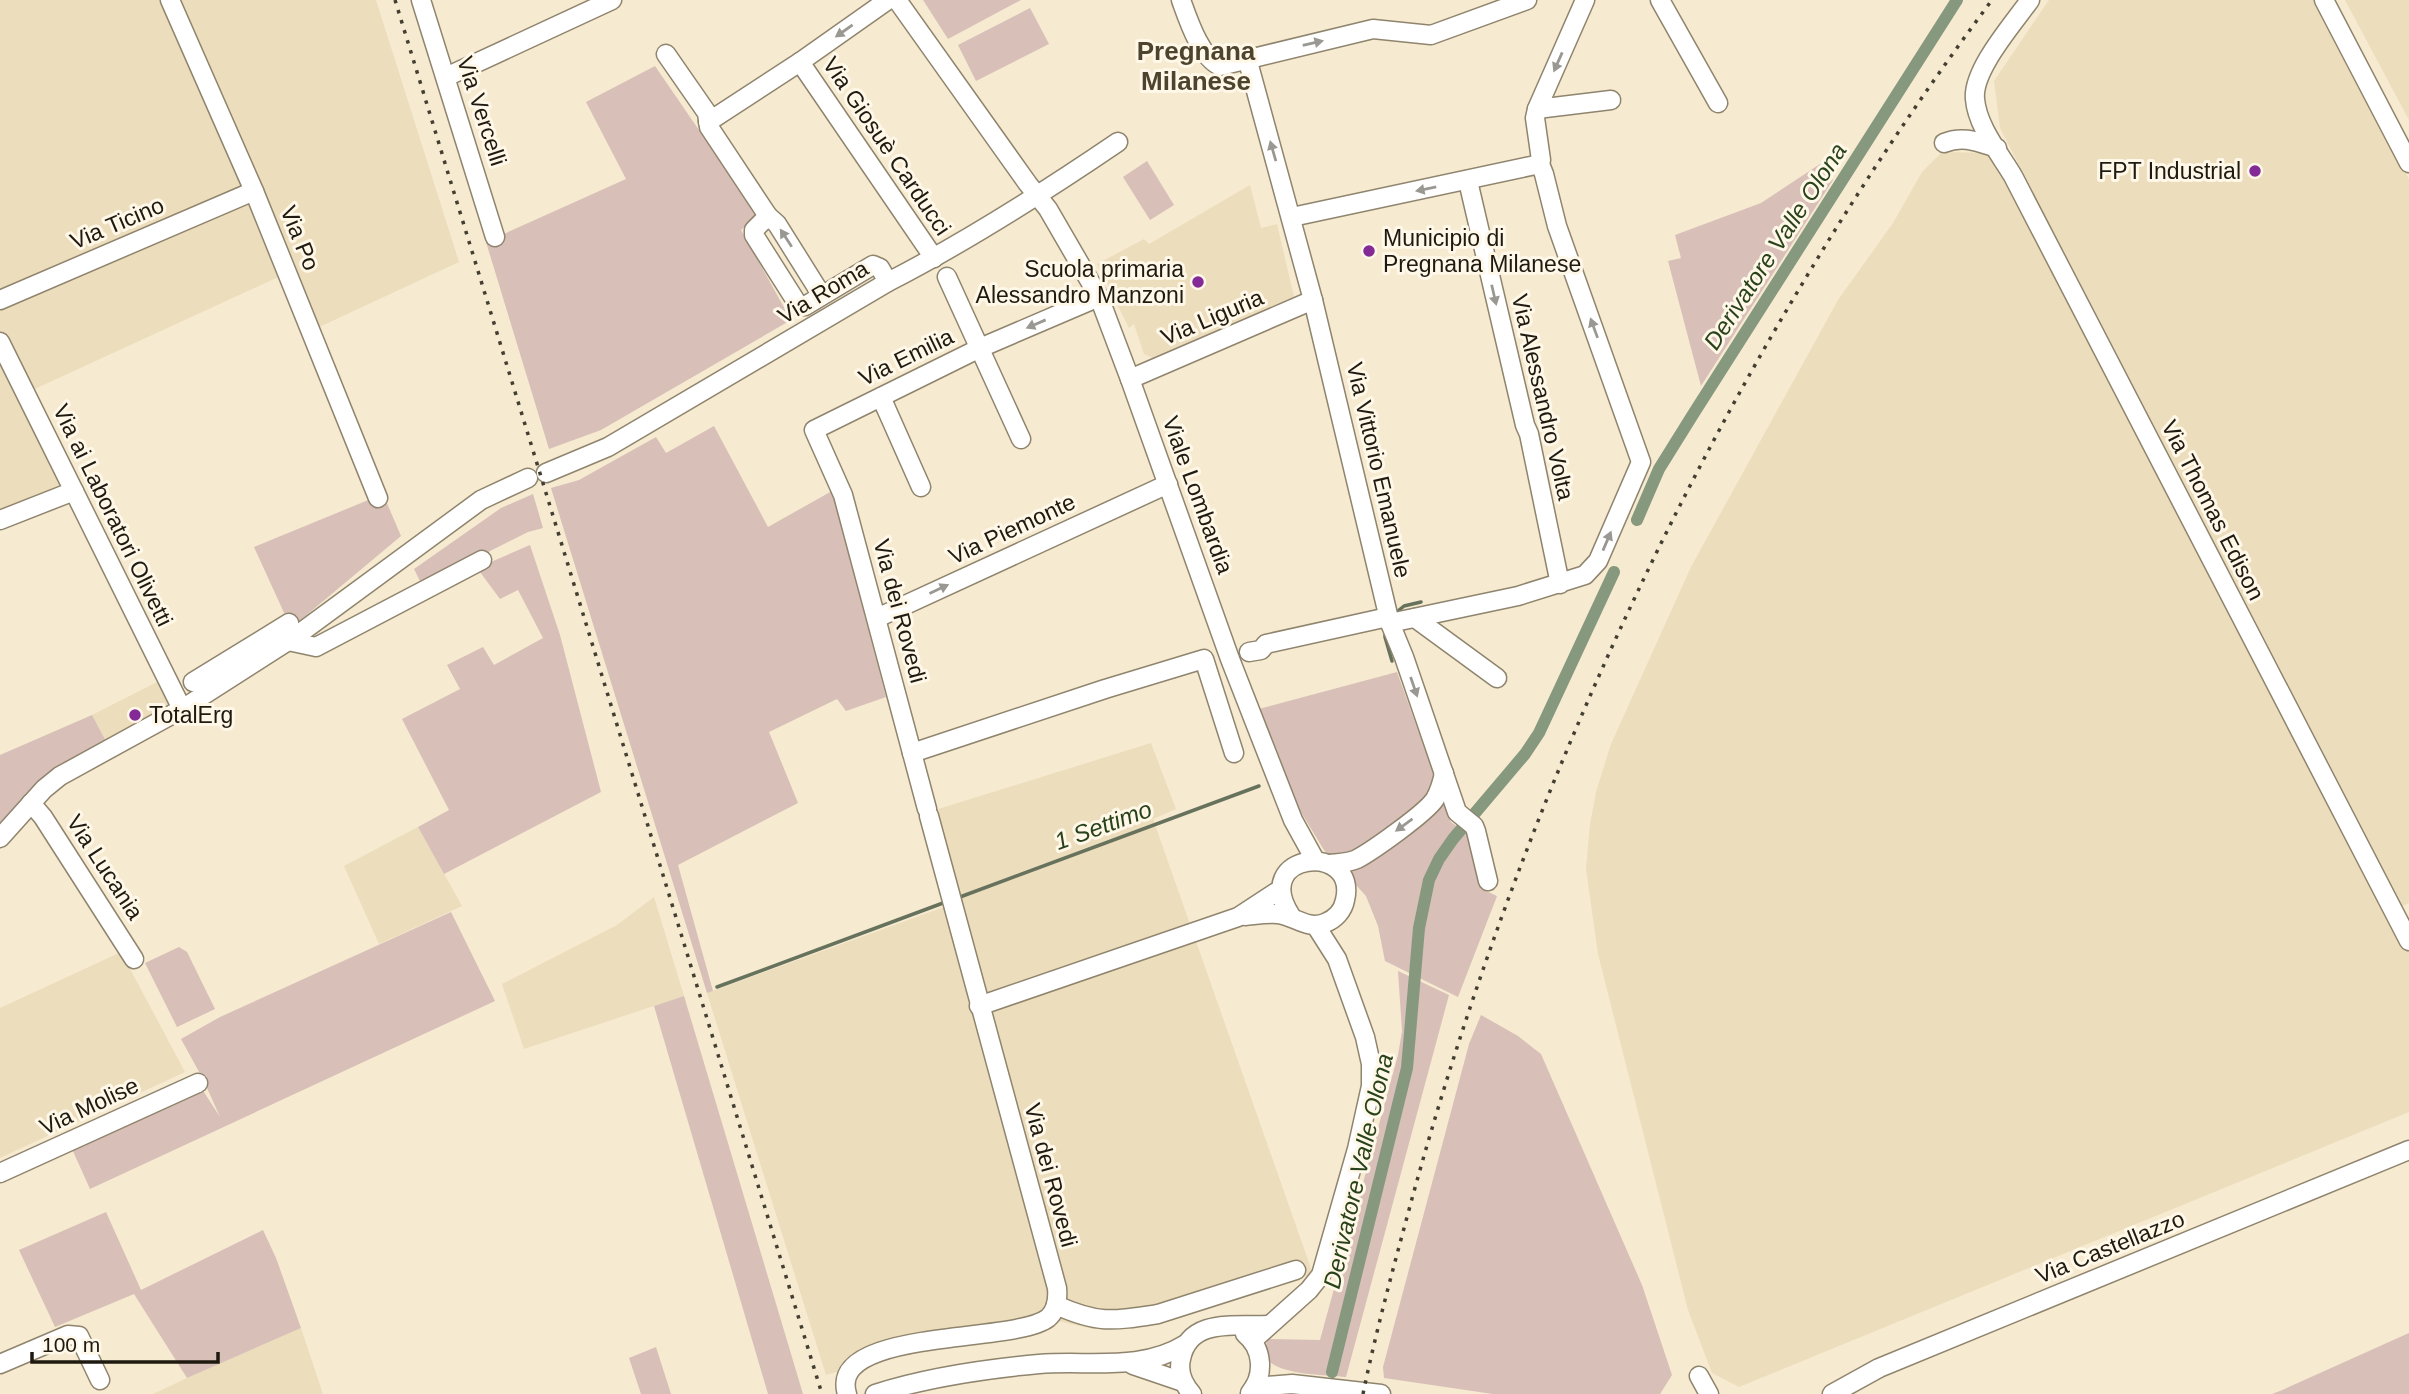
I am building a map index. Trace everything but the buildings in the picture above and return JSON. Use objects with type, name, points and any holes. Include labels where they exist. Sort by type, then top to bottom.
[{"type":"street","name":"Via Po","points":[[170,0],[254,191],[378,498]]},
{"type":"street","points":[[446,77],[612,0]]},
{"type":"street","points":[[708,122],[888,0]]},
{"type":"street","name":"Viale Lombardia","points":[[897,0],[1039,196],[1099,297],[1230,659],[1293,820],[1323,862]]},
{"type":"street","points":[[1181,0],[1196,39],[1214,64],[1220,66],[1373,29],[1431,35],[1527,0]]},
{"type":"street","points":[[1249,652],[1261,650],[1266,643],[1389,620],[1415,618],[1518,596],[1586,575],[1593,569],[1641,462],[1557,226],[1540,164],[1535,118],[1585,0]]},
{"type":"street","points":[[1660,0],[1718,103]]},
{"type":"street","name":"Via Thomas Edison","points":[[2030,0],[1978,76],[1975,100],[1982,121],[2409,941]]},
{"type":"street","points":[[2324,0],[2409,163]]},
{"type":"street","name":"Via Vercelli","points":[[426,2],[495,237]]},
{"type":"street","points":[[666,54],[707,113],[709,127],[824,294]]},
{"type":"street","name":"Via Vittorio Emanuele","points":[[1247,58],[1313,300],[1389,620],[1457,811],[1468,822],[1488,881]]},
{"type":"street","name":"Via Giosuè Carducci","points":[[800,62],[934,258]]},
{"type":"street","points":[[1537,109],[1611,100]]},
{"type":"street","points":[[1944,143],[1952,139],[1966,138],[1997,148]]},
{"type":"street","name":"Via Roma","points":[[546,473],[608,447],[1039,196],[1118,142]]},
{"type":"street","points":[[1292,217],[1540,164]]},
{"type":"street","name":"Via Alessandro Volta","points":[[1468,181],[1529,434],[1560,584]]},
{"type":"street","name":"Via Ticino","points":[[0,300],[254,191]]},
{"type":"street","points":[[768,216],[754,230],[754,235],[799,306],[804,306],[873,265],[880,268],[888,282]]},
{"type":"street","points":[[947,277],[1021,439]]},
{"type":"street","name":"Via Emilia","points":[[814,430],[980,348],[1099,297]]},
{"type":"street","name":"Via Liguria","points":[[1130,379],[1313,300]]},
{"type":"street","name":"Via ai Laboratori Olivetti","points":[[0,342],[182,709]]},
{"type":"street","points":[[881,397],[921,487]]},
{"type":"street","name":"Via dei Rovedi","points":[[814,430],[843,495],[1057,1288],[1056,1305]]},
{"type":"street","points":[[193,681],[291,633],[481,500],[528,478]]},
{"type":"street","name":"Via Piemonte","points":[[877,618],[1168,484]]},
{"type":"street","points":[[0,520],[74,491]]},
{"type":"street","points":[[291,633],[316,648],[482,560]]},
{"type":"street","points":[[1415,618],[1497,678]]},
{"type":"street","points":[[0,838],[28,806],[60,776],[182,709],[256,652]]},
{"type":"street","points":[[912,753],[1204,659],[1234,753]]},
{"type":"street","points":[[1323,862],[1339,872],[1345,882],[1344,906],[1337,916],[1327,923],[1316,926],[1302,923],[1291,916],[1283,904],[1281,889],[1285,876],[1294,866],[1304,861],[1345,863],[1359,858],[1433,801],[1442,787],[1444,773]]},
{"type":"street","points":[[0,849],[28,806]]},
{"type":"street","name":"Via Lucania","points":[[28,806],[43,817],[134,959]]},
{"type":"street","name":"Viale Lombardia","points":[[1293,820],[1294,866]]},
{"type":"street","points":[[979,1006],[1238,917],[1281,889]]},
{"type":"street","points":[[1238,917],[1275,914],[1291,916]]},
{"type":"street","points":[[1337,916],[1337,959]]},
{"type":"street","points":[[1252,1341],[1309,1290],[1321,1275],[1357,1149],[1371,1086],[1371,1064],[1365,1037],[1337,959],[1316,926]]},
{"type":"street","name":"Via Molise","points":[[0,1173],[198,1083]]},
{"type":"street","name":"Via Castellazzo","points":[[1832,1394],[1879,1367],[2409,1150]]},
{"type":"street","points":[[846,1390],[846,1373],[861,1358],[902,1345],[1028,1327],[1048,1318],[1056,1305],[1091,1319],[1158,1314],[1296,1270]]},
{"type":"street","points":[[875,1394],[932,1379],[1002,1368],[1065,1363],[1130,1364],[1170,1354],[1186,1344],[1200,1330],[1213,1326],[1268,1325]]},
{"type":"street","points":[[1233,1327],[1252,1341],[1260,1361],[1260,1375],[1251,1390]]},
{"type":"street","points":[[0,1364],[68,1335],[79,1336],[100,1380]]},
{"type":"street","points":[[1186,1344],[1180,1363],[1187,1388]]},
{"type":"street","points":[[1260,1361],[1292,1384]]},
{"type":"street","points":[[1130,1364],[1187,1388]]},
{"type":"street","points":[[1699,1376],[1709,1394]]},
{"type":"street","points":[[1251,1390],[1292,1384],[1381,1394]]},
{"type":"shaded area","points":[[0,0],[376,0],[459,262],[315,329],[287,273],[26,393],[74,491],[0,520]]},
{"type":"shaded area","points":[[923,0],[1021,0],[948,39]]},
{"type":"shaded area","points":[[2049,0],[2316,0],[2409,179],[2409,903],[2403,906],[2000,128],[1994,81]]},
{"type":"shaded area","points":[[2345,0],[2409,0],[2409,120]]},
{"type":"shaded area","points":[[1030,8],[1049,44],[976,81],[958,45]]},
{"type":"shaded area","points":[[655,66],[758,216],[741,230],[791,320],[601,430],[549,449],[486,242],[626,179],[586,102]]},
{"type":"shaded area","points":[[1942,152],[1994,153],[2409,953],[2409,1112],[1739,1387],[1712,1373],[1688,1310],[1598,954],[1586,869],[1590,825],[1596,792],[1611,744],[1691,567],[1838,300],[1893,223],[1922,172]]},
{"type":"shaded area","points":[[1147,161],[1174,205],[1150,220],[1123,177]]},
{"type":"shaded area","points":[[1820,164],[1833,180],[1701,386],[1668,261],[1681,258],[1675,235],[1761,203]]},
{"type":"shaded area","name":"Scuola primaria Alessandro Manzoni","points":[[1250,185],[1261,228],[1277,224],[1295,301],[1160,361],[1144,354],[1134,324],[1129,328],[1097,264],[1144,239],[1149,244]]},
{"type":"shaded area","points":[[714,426],[768,527],[832,491],[886,697],[846,711],[837,699],[769,732],[798,803],[678,865],[713,991],[707,993],[551,488],[579,480],[656,437],[666,453]]},
{"type":"shaded area","points":[[383,494],[401,536],[291,628],[254,547]]},
{"type":"shaded area","points":[[533,494],[543,528],[528,532],[422,585],[414,569],[501,508]]},
{"type":"shaded area","points":[[530,545],[560,635],[601,792],[444,874],[418,827],[449,810],[402,719],[460,689],[447,665],[483,647],[494,665],[543,638],[518,590],[500,599],[477,568]]},
{"type":"shaded area","points":[[1397,672],[1451,822],[1468,835],[1484,890],[1497,896],[1458,997],[1385,961],[1378,926],[1366,896],[1324,850],[1288,791],[1259,709]]},
{"type":"shaded area","points":[[163,679],[177,708],[109,746],[92,715]]},
{"type":"shaded area","points":[[92,715],[107,743],[0,829],[0,755]]},
{"type":"shaded area","points":[[1151,743],[1176,809],[1153,819],[1313,1274],[1151,1325],[1093,1329],[1058,1321],[1041,1331],[906,1352],[826,1375],[707,993],[944,907],[919,815]]},
{"type":"shaded area","points":[[418,827],[462,906],[379,944],[344,866]]},
{"type":"shaded area","points":[[654,897],[684,996],[524,1049],[502,984],[617,925]]},
{"type":"shaded area","points":[[451,912],[495,1001],[90,1189],[72,1149],[192,1097],[202,1089],[220,1117],[181,1039],[220,1017]]},
{"type":"shaded area","points":[[179,947],[187,952],[215,1009],[177,1027],[145,963]]},
{"type":"shaded area","points":[[121,952],[185,1072],[0,1158],[0,1008]]},
{"type":"shaded area","points":[[1398,971],[1449,995],[1346,1377],[1284,1369],[1267,1359],[1267,1339],[1320,1340],[1398,1055],[1402,1031]]},
{"type":"shaded area","points":[[684,996],[803,1394],[768,1394],[654,1006]]},
{"type":"shaded area","points":[[1481,1015],[1518,1036],[1541,1054],[1642,1285],[1672,1375],[1660,1394],[1493,1394],[1384,1378],[1383,1367],[1469,1044]]},
{"type":"shaded area","points":[[106,1212],[141,1290],[263,1230],[301,1328],[187,1378],[134,1294],[55,1327],[19,1250]]},
{"type":"shaded area","points":[[301,1328],[323,1394],[153,1394],[187,1378]]},
{"type":"shaded area","points":[[2409,1333],[2409,1394],[2272,1394],[2280,1391]]},
{"type":"shaded area","points":[[656,1347],[671,1394],[641,1394],[629,1358]]},
{"type":"waterway","name":"Derivatore Valle Olona","points":[[1637,520],[1659,469],[1957,0]]},
{"type":"waterway","name":"Derivatore Valle Olona","points":[[1332,1372],[1407,1068],[1419,928],[1429,880],[1453,839],[1525,754],[1539,733],[1614,572]]},
{"type":"waterway","name":"1 Settimo","points":[[1398,611],[1404,606],[1421,602]]},
{"type":"waterway","name":"1 Settimo","points":[[1385,631],[1392,661]]},
{"type":"waterway","name":"1 Settimo","points":[[960,897],[1259,786]]},
{"type":"waterway","name":"1 Settimo","points":[[717,987],[943,903]]},
{"type":"railway","points":[[395,0],[822,1394]]},
{"type":"railway","points":[[1363,1394],[1410,1206],[1457,1046],[1513,887],[1575,730],[1645,576],[1722,425],[1806,278],[1896,136],[1992,0]]},
{"type":"place","name":"FPT Industrial","points":[[2255,171]]},
{"type":"place","name":"Municipio di Pregnana Milanese","points":[[1369,251]]},
{"type":"place","name":"Scuola primaria Alessandro Manzoni","points":[[1198,282]]},
{"type":"place","name":"TotalErg","points":[[135,715]]},
{"type":"district","name":"Pregnana Milanese","points":[[1196,66]]}]
